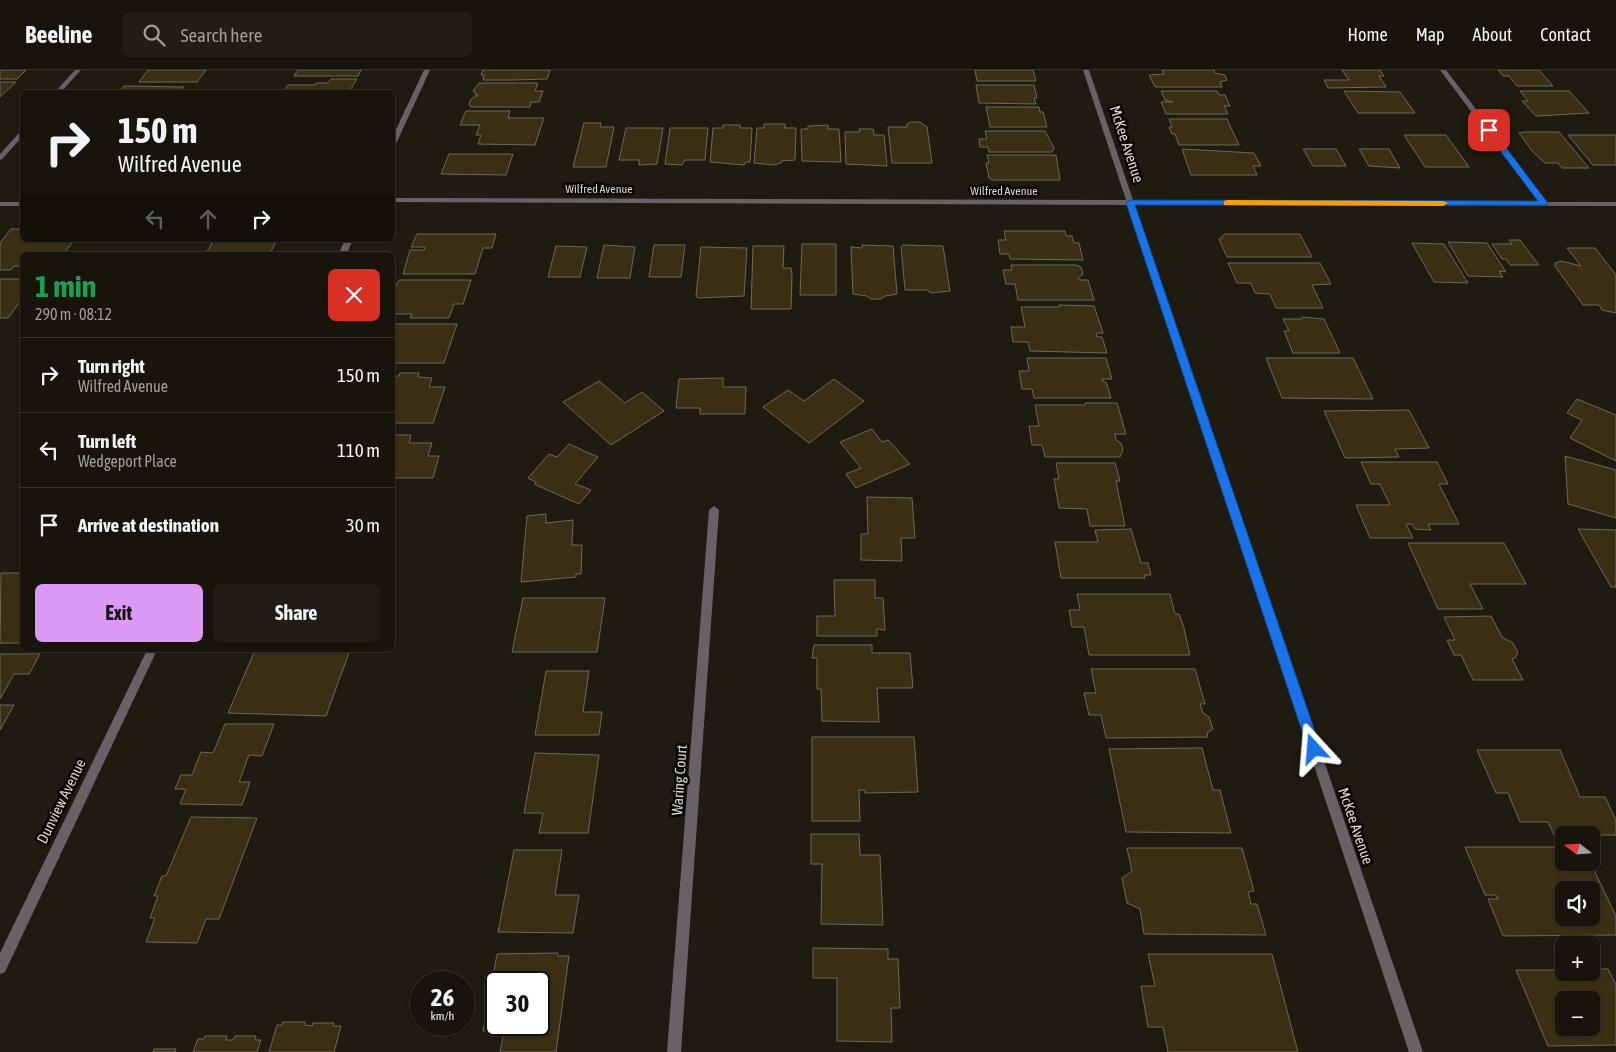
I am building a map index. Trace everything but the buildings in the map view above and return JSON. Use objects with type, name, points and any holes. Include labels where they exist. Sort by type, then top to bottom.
[{"type":"street","points":[[60,90],[78,70]]},
{"type":"street","points":[[395,139],[426,70]]},
{"type":"street","name":"McKee Avenue","points":[[1086,70],[1416,1052]]},
{"type":"street","points":[[1443,70],[1544,203]]},
{"type":"street","points":[[0,158],[20,135]]},
{"type":"street","name":"Wilfred Avenue","points":[[395,200],[1616,204]]},
{"type":"street","points":[[0,204],[20,204]]},
{"type":"street","name":"Waring Court","points":[[674,1052],[714,510]]},
{"type":"street","name":"Dunview Avenue","points":[[0,967],[151,652]]},
{"type":"slow traffic","points":[[1227,203],[1443,203]]},
{"type":"route","points":[[1314,749],[1130,203],[1544,203],[1489,130]]}]
